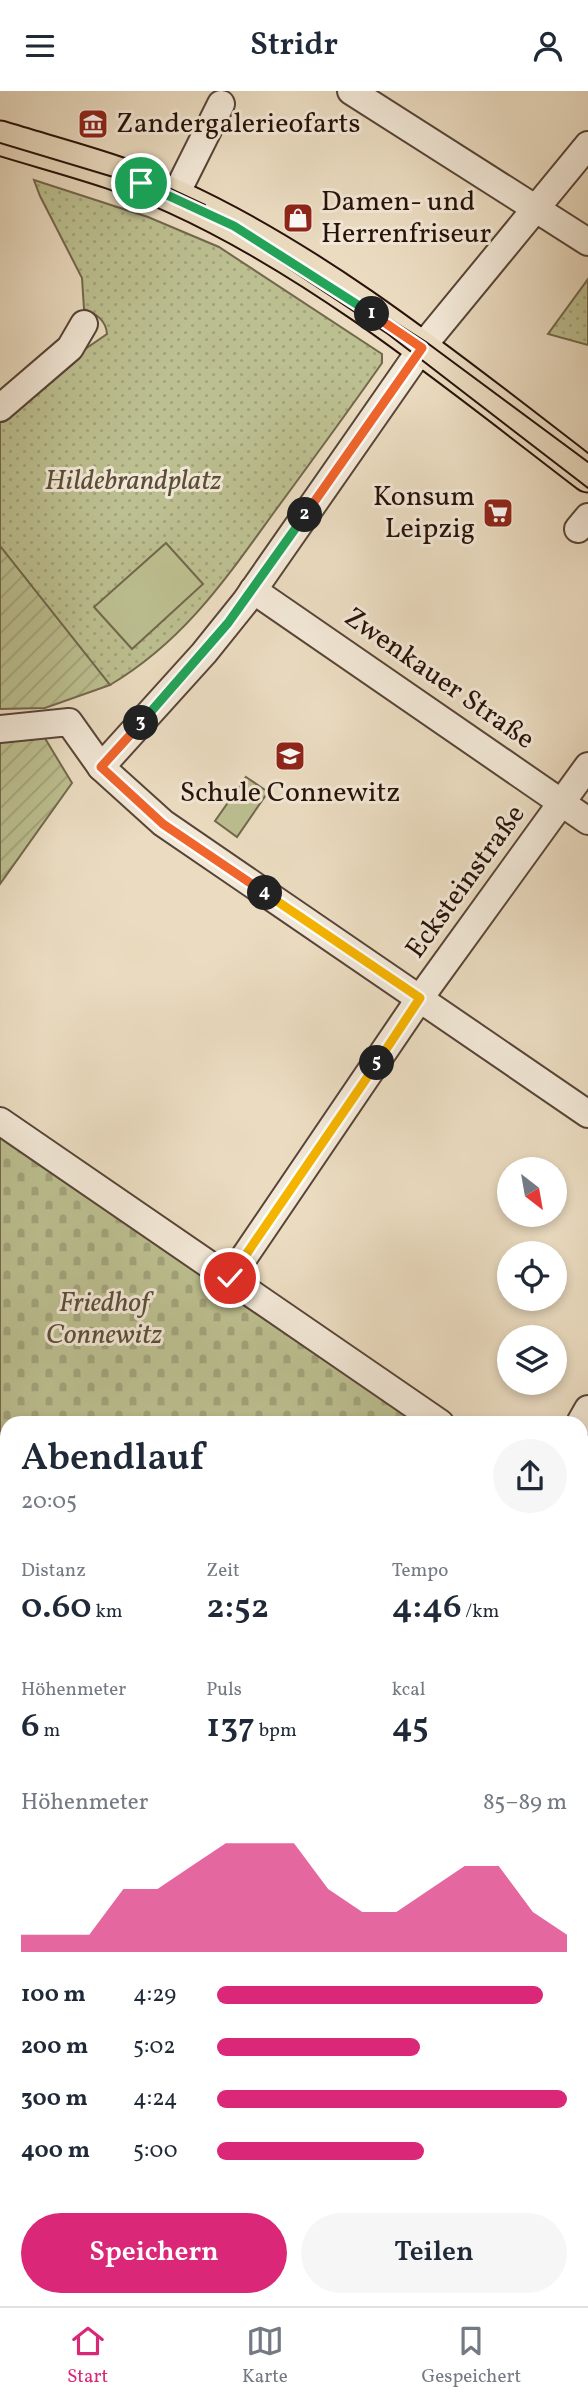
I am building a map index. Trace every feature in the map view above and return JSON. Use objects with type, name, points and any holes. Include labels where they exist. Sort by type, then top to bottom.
[{"type":"main road","points":[[0,138],[175,196],[234,226],[422,348],[588,475]]},
{"type":"street","points":[[351,91],[588,242]]},
{"type":"street","points":[[175,196],[221,104]]},
{"type":"street","points":[[109,775],[253,590],[422,348],[588,145]]},
{"type":"street","points":[[0,408],[70,348],[84,324]]},
{"type":"street","name":"Zwenkauer Straße","points":[[253,590],[588,821]]},
{"type":"street","points":[[0,729],[69,722],[109,775],[163,824],[588,1114]]},
{"type":"street","name":"Ecksteinstraße","points":[[230,1278],[420,998],[588,766]]},
{"type":"street","points":[[0,1121],[430,1416]]},
{"type":"green space","name":"Hildebrandplatz","points":[[34,180],[148,217],[219,247],[382,354],[382,363],[239,561],[202,607],[160,649],[110,685],[0,546],[0,418],[75,356],[107,334],[100,318],[84,309],[82,278]]},
{"type":"green space","points":[[588,279],[588,345],[548,334]]},
{"type":"green space","points":[[166,543],[203,584],[132,649],[94,607]]},
{"type":"green space","points":[[0,546],[110,685],[45,708],[0,709]]},
{"type":"green space","points":[[43,735],[72,783],[0,884],[0,739]]},
{"type":"green space","points":[[246,777],[268,792],[237,837],[215,821]]},
{"type":"green space","name":"Friedhof Connewitz","points":[[0,1121],[430,1416],[0,1416]]},
{"type":"tram line","points":[[0,143],[153,189],[230,229],[388,334],[588,488]]},
{"type":"tram line","points":[[158,183],[205,205]]},
{"type":"tram line","points":[[295,259],[426,342],[588,462]]},
{"type":"place","name":"Zandergalerieofarts","points":[[93,124]]},
{"type":"place","name":"Damen- und Herrenfriseur","points":[[298,218]]},
{"type":"place","name":"Konsum Leipzig","points":[[498,513]]},
{"type":"place","name":"Schule Connewitz","points":[[290,756]]},
{"type":"route","points":[[141,183],[175,196],[234,226],[422,348],[245,602],[204,653],[101,767],[163,824],[420,998],[230,1278]]}]
